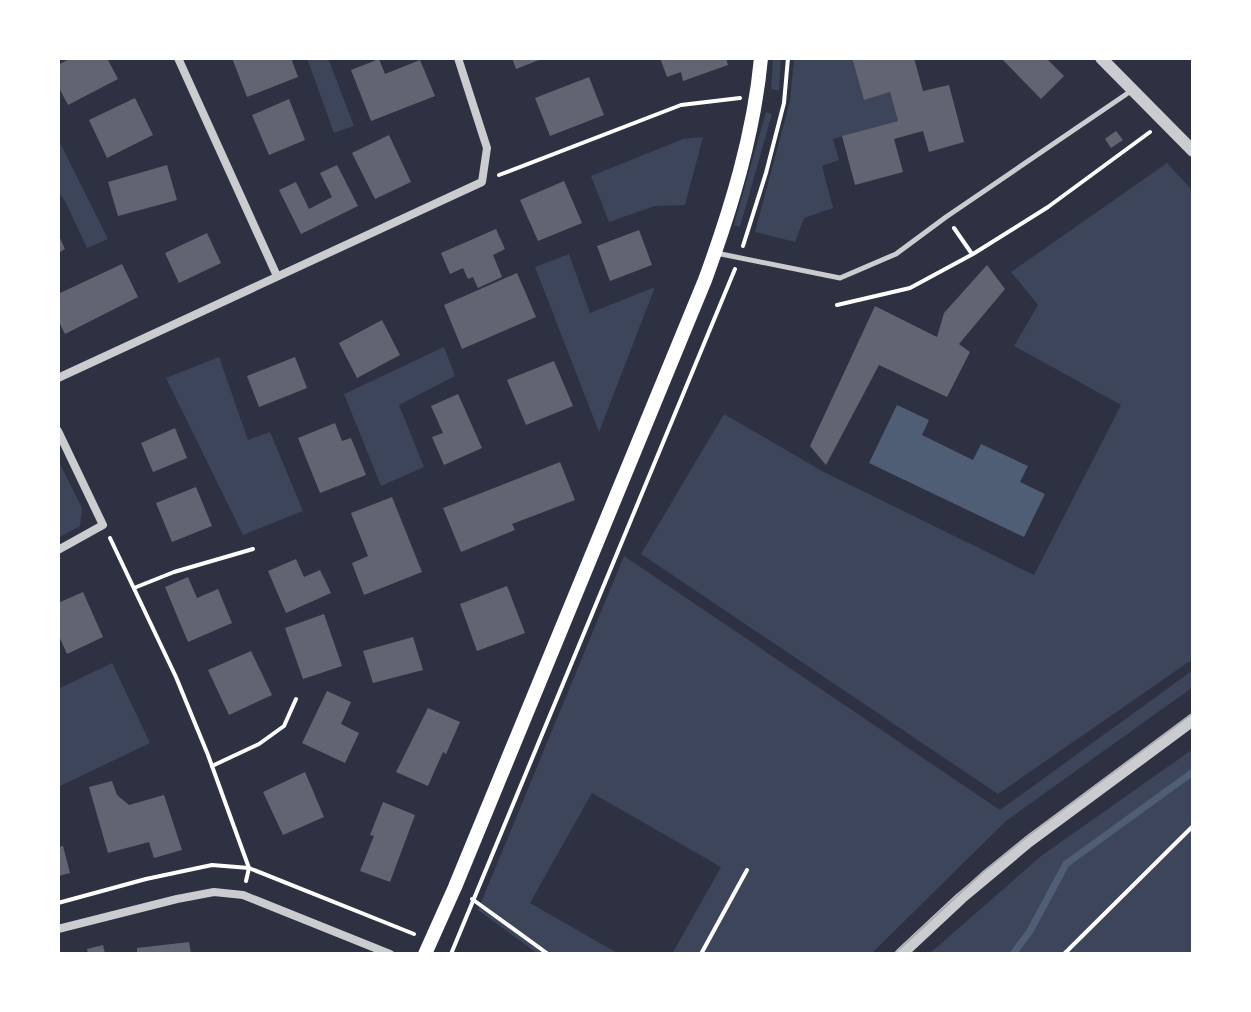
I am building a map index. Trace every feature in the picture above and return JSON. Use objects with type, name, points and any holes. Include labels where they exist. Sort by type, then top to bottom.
[{"type":"main road","points":[[428,948],[680,345],[715,253],[757,99],[761,58]]},
{"type":"street","points":[[178,58],[277,276]]},
{"type":"street","points":[[58,378],[482,182],[487,148],[458,58]]},
{"type":"street","points":[[1101,58],[1193,151]]},
{"type":"street","points":[[58,431],[103,525],[58,550]]},
{"type":"street","points":[[901,954],[1006,859],[1193,720]]},
{"type":"street","points":[[58,929],[214,892],[243,895],[390,954]]},
{"type":"lane","points":[[715,253],[840,278],[896,254],[1133,90]]},
{"type":"path","points":[[451,954],[728,289],[766,173],[784,103],[788,58]]},
{"type":"path","points":[[482,182],[681,105],[757,99]]},
{"type":"path","points":[[837,305],[910,288],[973,254],[1048,207],[1164,121]]},
{"type":"path","points":[[946,217],[973,254]]},
{"type":"path","points":[[103,525],[176,677],[212,766],[249,868],[243,895]]},
{"type":"path","points":[[134,588],[174,572],[253,549]]},
{"type":"path","points":[[212,766],[259,744],[284,726],[296,699]]},
{"type":"path","points":[[1064,954],[1193,826]]},
{"type":"path","points":[[701,954],[747,870]]},
{"type":"path","points":[[455,887],[548,954]]},
{"type":"path","points":[[387,923],[428,948]]},
{"type":"shaded area","points":[[307,58],[328,58],[354,126],[334,133]]},
{"type":"shaded area","points":[[773,58],[781,58],[779,91],[771,89]]},
{"type":"shaded area","points":[[794,58],[852,58],[864,99],[890,92],[898,121],[833,139],[839,160],[822,166],[833,208],[804,218],[795,242],[755,232],[790,101]]},
{"type":"shaded area","points":[[766,112],[772,114],[740,227],[734,225]]},
{"type":"shaded area","points":[[703,137],[685,205],[655,206],[609,222],[591,176],[683,139]]},
{"type":"shaded area","points":[[58,139],[108,239],[87,248],[58,191]]},
{"type":"shaded area","points":[[1167,163],[1193,191],[1193,659],[998,794],[641,554],[724,414],[824,472],[1034,575],[1121,405],[1014,346],[1038,305],[1011,272]]},
{"type":"shaded area","points":[[569,254],[590,313],[655,287],[599,432],[535,267]]},
{"type":"shaded area","points":[[444,347],[455,376],[399,405],[424,467],[381,486],[344,394]]},
{"type":"shaded area","points":[[219,357],[248,440],[270,432],[303,511],[243,535],[166,378]]},
{"type":"shaded area","points":[[897,405],[929,420],[922,435],[973,460],[981,444],[1028,466],[1020,482],[1045,494],[1024,537],[869,463]]},
{"type":"shaded area","points":[[58,460],[82,508],[80,526],[58,538]]},
{"type":"shaded area","points":[[624,556],[1000,810],[1193,670],[1193,687],[1006,821],[871,954],[672,954],[721,867],[592,793],[530,903],[619,954],[538,954],[478,910]]},
{"type":"shaded area","points":[[112,663],[150,743],[58,787],[58,689]]},
{"type":"shaded area","points":[[1193,749],[1193,954],[929,954],[1041,856]]},
{"type":"building","points":[[71,58],[107,58],[118,79],[68,105],[58,86],[58,65]]},
{"type":"building","points":[[232,58],[291,58],[298,77],[247,97]]},
{"type":"building","points":[[512,58],[544,58],[516,69]]},
{"type":"building","points":[[660,58],[726,58],[728,65],[683,81],[681,72],[667,77]]},
{"type":"building","points":[[852,58],[914,58],[923,91],[949,85],[964,142],[929,152],[923,131],[894,139],[903,172],[855,185],[842,136],[898,121],[890,92],[864,100]]},
{"type":"building","points":[[1001,58],[1046,58],[1064,76],[1041,99]]},
{"type":"building","points":[[379,59],[385,74],[420,60],[435,96],[371,121],[351,70]]},
{"type":"building","points":[[589,77],[604,115],[550,136],[535,98]]},
{"type":"building","points":[[135,98],[153,135],[107,158],[89,120]]},
{"type":"building","points":[[289,99],[305,140],[269,155],[252,115]]},
{"type":"building","points":[[1116,131],[1123,140],[1111,148],[1105,139]]},
{"type":"building","points":[[389,135],[411,182],[375,199],[352,153]]},
{"type":"building","points":[[167,165],[177,200],[118,216],[108,182]]},
{"type":"building","points":[[337,165],[358,206],[301,234],[279,190],[296,182],[309,209],[332,197],[320,173]]},
{"type":"building","points":[[564,181],[582,223],[538,241],[520,200]]},
{"type":"building","points":[[496,229],[505,249],[493,255],[502,277],[478,288],[473,277],[468,279],[463,268],[450,274],[441,253]]},
{"type":"building","points":[[639,230],[652,265],[610,281],[597,246]]},
{"type":"building","points":[[207,233],[221,263],[179,283],[165,253]]},
{"type":"building","points":[[58,234],[65,249],[58,253]]},
{"type":"building","points":[[122,264],[138,297],[65,334],[58,320],[58,294]]},
{"type":"building","points":[[987,265],[1005,289],[959,344],[970,352],[947,397],[879,365],[826,465],[810,446],[875,306],[937,337],[944,313]]},
{"type":"building","points":[[517,273],[536,317],[462,349],[444,305]]},
{"type":"building","points":[[382,320],[400,355],[357,378],[339,343]]},
{"type":"building","points":[[295,357],[307,388],[259,407],[247,376]]},
{"type":"building","points":[[554,361],[573,406],[526,425],[507,380]]},
{"type":"building","points":[[458,394],[482,448],[444,465],[432,437],[443,433],[431,406]]},
{"type":"building","points":[[335,423],[342,441],[351,438],[366,475],[320,493],[298,438]]},
{"type":"building","points":[[175,428],[187,458],[153,472],[141,443]]},
{"type":"building","points":[[560,462],[575,500],[512,524],[515,530],[461,552],[443,508]]},
{"type":"building","points":[[196,487],[212,526],[172,542],[156,503]]},
{"type":"building","points":[[392,497],[422,572],[364,595],[352,563],[368,556],[351,513]]},
{"type":"building","points":[[296,559],[304,577],[320,570],[331,593],[286,613],[268,571]]},
{"type":"building","points":[[188,577],[197,598],[218,589],[232,623],[188,642],[165,587]]},
{"type":"building","points":[[507,586],[525,633],[477,651],[460,604]]},
{"type":"building","points":[[83,592],[103,637],[67,654],[58,634],[58,603]]},
{"type":"building","points":[[324,614],[342,666],[303,679],[285,628]]},
{"type":"building","points":[[413,637],[423,670],[373,683],[363,651]]},
{"type":"building","points":[[251,651],[272,695],[229,715],[208,670]]},
{"type":"building","points":[[327,691],[351,702],[341,724],[359,733],[345,763],[302,743]]},
{"type":"building","points":[[428,708],[460,722],[428,786],[396,772]]},
{"type":"building","points":[[305,772],[324,817],[283,835],[263,792]]},
{"type":"building","points":[[112,781],[117,795],[129,805],[164,795],[182,850],[154,858],[149,842],[108,853],[89,787]]},
{"type":"building","points":[[383,802],[415,815],[390,882],[360,871]]},
{"type":"building","points":[[63,846],[70,873],[58,876],[58,847]]},
{"type":"building","points":[[189,942],[191,954],[137,954],[137,948]]},
{"type":"building","points":[[103,945],[105,954],[88,954],[87,949]]},
{"type":"waterway","points":[[1013,954],[1030,931],[1066,864],[1193,772]]},
{"type":"tram line","points":[[894,954],[983,872],[1193,713]]}]
